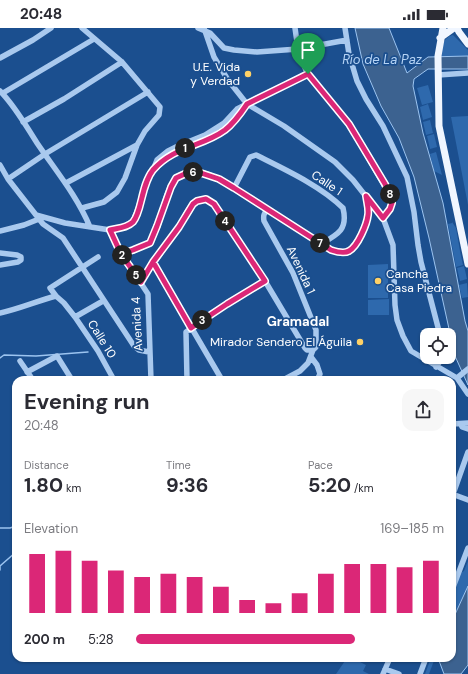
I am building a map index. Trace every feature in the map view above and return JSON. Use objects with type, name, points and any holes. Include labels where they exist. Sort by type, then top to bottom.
[{"type":"main road","points":[[443,28],[438,56],[440,135],[468,264]]},
{"type":"main road","points":[[440,38],[454,28]]},
{"type":"main road","points":[[457,28],[468,44]]},
{"type":"street","points":[[0,58],[33,40],[51,28]]},
{"type":"street","points":[[82,28],[122,62],[160,107],[159,115],[145,131],[137,145],[125,178],[117,192],[104,202],[82,208]]},
{"type":"street","points":[[198,28],[213,36],[221,46],[228,50],[257,52],[298,49],[347,40]]},
{"type":"street","points":[[295,28],[298,49],[308,74],[349,124],[385,184],[392,199],[390,209],[383,218]]},
{"type":"street","points":[[345,28],[349,54],[357,81],[408,177],[420,256],[438,328]]},
{"type":"street","points":[[204,30],[214,57],[228,80],[247,104],[303,139],[335,162],[353,180],[383,218],[393,245],[395,305],[397,320],[403,336],[411,351],[436,367],[459,376],[468,394]]},
{"type":"street","points":[[90,227],[82,208],[66,183],[1,92],[94,38]]},
{"type":"street","points":[[23,122],[122,62]]},
{"type":"street","points":[[438,72],[468,73]]},
{"type":"street","points":[[0,231],[24,226],[37,217],[110,230],[124,227],[133,221],[138,209],[144,185],[153,170],[170,155],[210,139],[226,129],[242,112],[247,104],[308,74]]},
{"type":"street","points":[[8,179],[44,154],[148,92]]},
{"type":"street","points":[[66,183],[137,145]]},
{"type":"street","name":"Calle 1","points":[[234,188],[250,157],[256,155],[285,169],[327,194],[343,208],[345,221],[342,230],[331,239],[321,244]]},
{"type":"street","points":[[0,165],[8,179],[43,224],[63,238],[134,346],[139,350],[149,352]]},
{"type":"street","points":[[121,254],[150,243],[171,187],[176,178],[182,174],[198,172],[219,179],[268,210]]},
{"type":"street","name":"Avenida 1","points":[[311,357],[313,350],[316,347],[316,330],[293,273],[264,221],[264,213],[268,210],[331,250],[343,252],[351,250],[368,219],[366,196]]},
{"type":"street","points":[[141,282],[193,204],[197,201],[206,199],[214,204],[265,281],[305,348],[307,350],[313,350]]},
{"type":"street","name":"Avenida 4","points":[[110,230],[121,254],[148,294],[151,376]]},
{"type":"street","points":[[0,252],[21,256],[21,260],[18,262],[0,265]]},
{"type":"street","points":[[75,317],[50,288],[98,257]]},
{"type":"street","points":[[153,262],[220,376]]},
{"type":"street","points":[[187,376],[186,332],[227,304],[265,281]]},
{"type":"street","points":[[0,313],[15,310],[39,300],[56,296]]},
{"type":"street","name":"Calle 10","points":[[103,300],[75,317],[98,351],[112,376]]},
{"type":"street","points":[[27,372],[57,356],[70,376]]},
{"type":"street","points":[[291,376],[300,371],[308,363],[311,357],[317,365],[320,374],[319,376]]},
{"type":"street","points":[[20,361],[30,376]]},
{"type":"street","points":[[459,376],[468,369]]},
{"type":"street","points":[[456,424],[468,423]]},
{"type":"street","points":[[461,424],[462,427],[468,429]]},
{"type":"street","points":[[456,484],[468,452]]},
{"type":"street","points":[[456,496],[468,500]]},
{"type":"street","points":[[456,572],[468,548]]},
{"type":"street","points":[[388,662],[384,672],[399,674]]},
{"type":"street","points":[[420,674],[424,662]]},
{"type":"shaded area","points":[[453,35],[468,50],[468,56],[441,56],[445,40],[449,36]]},
{"type":"shaded area","points":[[428,85],[433,102],[422,105],[417,88]]},
{"type":"shaded area","points":[[428,104],[432,117],[423,120],[420,107]]},
{"type":"shaded area","points":[[468,116],[468,205],[451,117]]},
{"type":"shaded area","points":[[430,120],[433,133],[426,135],[423,122]]},
{"type":"shaded area","points":[[434,134],[437,147],[430,149],[427,136]]},
{"type":"shaded area","points":[[436,152],[442,175],[434,171],[430,154]]},
{"type":"shaded area","points":[[452,222],[456,228],[463,265],[456,267],[448,224]]},
{"type":"shaded area","name":"Cancha Casa Piedra","points":[[388,264],[388,298],[368,298],[368,265]]},
{"type":"shaded area","points":[[464,266],[467,279],[460,281],[457,268]]},
{"type":"shaded area","points":[[467,283],[468,297],[462,298],[459,285]]},
{"type":"shaded area","name":"Cancha Casa Piedra","points":[[389,299],[389,315],[368,315],[368,300]]},
{"type":"shaded area","points":[[468,561],[468,586],[456,612],[456,585],[462,572],[464,571]]},
{"type":"shaded area","points":[[344,662],[360,662],[366,665],[363,671],[369,674],[336,674]]},
{"type":"shaded area","points":[[430,662],[434,662],[429,674],[425,674]]},
{"type":"water","name":"Río de La Paz","points":[[355,28],[389,28],[407,73],[428,57],[468,56],[468,69],[428,69],[414,79],[413,86],[423,133],[443,203],[468,331],[468,385],[456,358],[456,328],[449,328],[414,177],[399,138],[381,106],[363,64]]},
{"type":"water","points":[[468,586],[468,665],[461,674],[444,674],[440,662],[456,662],[456,612]]},
{"type":"waterway","points":[[0,358],[4,355],[36,356],[88,352]]},
{"type":"waterway","points":[[0,528],[12,527]]},
{"type":"waterway","points":[[0,570],[0,566],[12,556]]},
{"type":"place","name":"U.E. Vida y Verdad","points":[[248,74]]},
{"type":"place","name":"Cancha Casa Piedra","points":[[378,281]]},
{"type":"place","name":"Mirador Sendero El Águila","points":[[360,342]]},
{"type":"district","name":"Gramadal","points":[[298,321]]},
{"type":"route","points":[[308,74],[247,104],[242,112],[226,129],[210,139],[170,155],[153,170],[144,185],[138,209],[133,221],[124,227],[110,230],[121,254],[141,282],[153,262],[191,328],[265,281],[214,204],[209,200],[202,199],[193,204],[179,227],[153,262],[141,282],[121,254],[150,243],[171,187],[176,178],[182,174],[198,172],[208,174],[219,179],[331,250],[338,252],[351,250],[362,232],[368,219],[366,196],[383,218],[390,209],[392,199],[385,184],[349,124],[308,74]]}]
